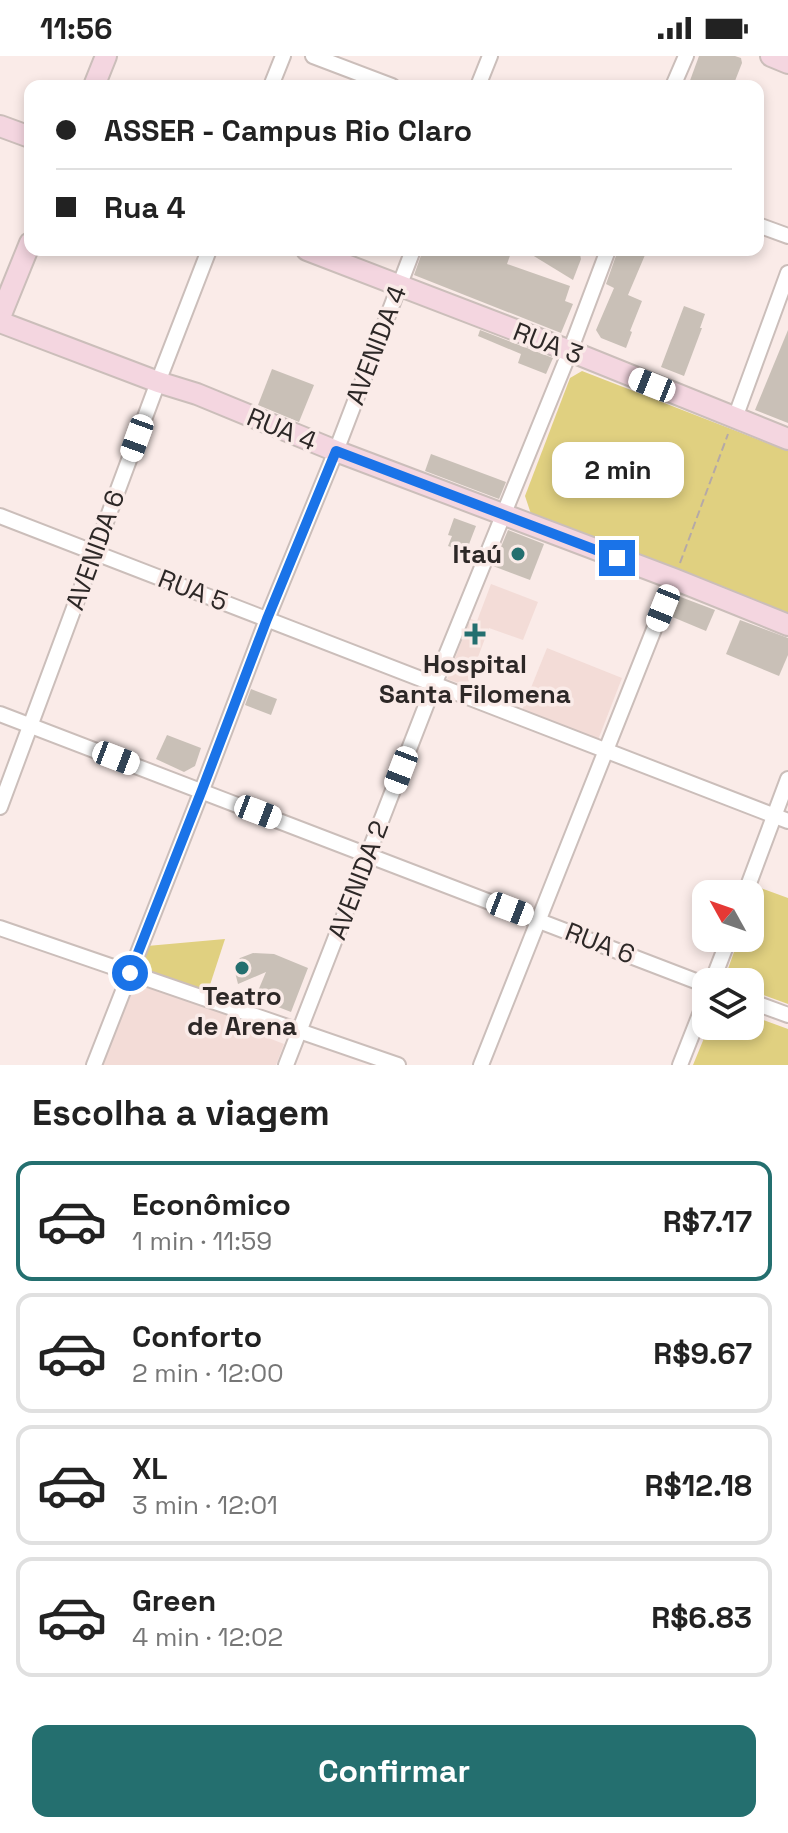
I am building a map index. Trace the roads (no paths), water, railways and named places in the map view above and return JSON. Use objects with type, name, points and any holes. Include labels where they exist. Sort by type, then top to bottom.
[{"type":"main road","points":[[96,80],[106,56]]},
{"type":"main road","points":[[771,56],[788,63]]},
{"type":"main road","points":[[0,126],[24,135]]},
{"type":"main road","points":[[0,319],[25,256]]},
{"type":"main road","name":"RUA 3","points":[[322,256],[788,439]]},
{"type":"main road","name":"RUA 4","points":[[0,319],[788,625]]},
{"type":"street","points":[[273,80],[283,56]]},
{"type":"street","points":[[313,56],[376,80]]},
{"type":"street","points":[[480,80],[490,56]]},
{"type":"street","points":[[676,80],[686,56]]},
{"type":"street","points":[[764,227],[788,236]]},
{"type":"street","name":"AVENIDA 6","points":[[0,807],[207,256]]},
{"type":"street","name":"AVENIDA 4","points":[[94,1065],[410,256]]},
{"type":"street","name":"AVENIDA 2","points":[[286,1065],[606,256]]},
{"type":"street","points":[[735,418],[788,273]]},
{"type":"street","name":"RUA 5","points":[[0,516],[781,818]]},
{"type":"street","points":[[481,1065],[674,579]]},
{"type":"street","name":"RUA 6","points":[[0,714],[692,980]]},
{"type":"street","points":[[752,880],[781,818],[788,779]]},
{"type":"street","points":[[0,928],[398,1065]]},
{"type":"street","points":[[764,1006],[788,1015]]},
{"type":"street","points":[[680,1065],[692,1035]]},
{"type":"place","name":"Itaú","points":[[518,554]]},
{"type":"place","name":"Hospital Santa Filomena","points":[[475,634]]},
{"type":"place","name":"Teatro de Arena","points":[[242,968]]}]
